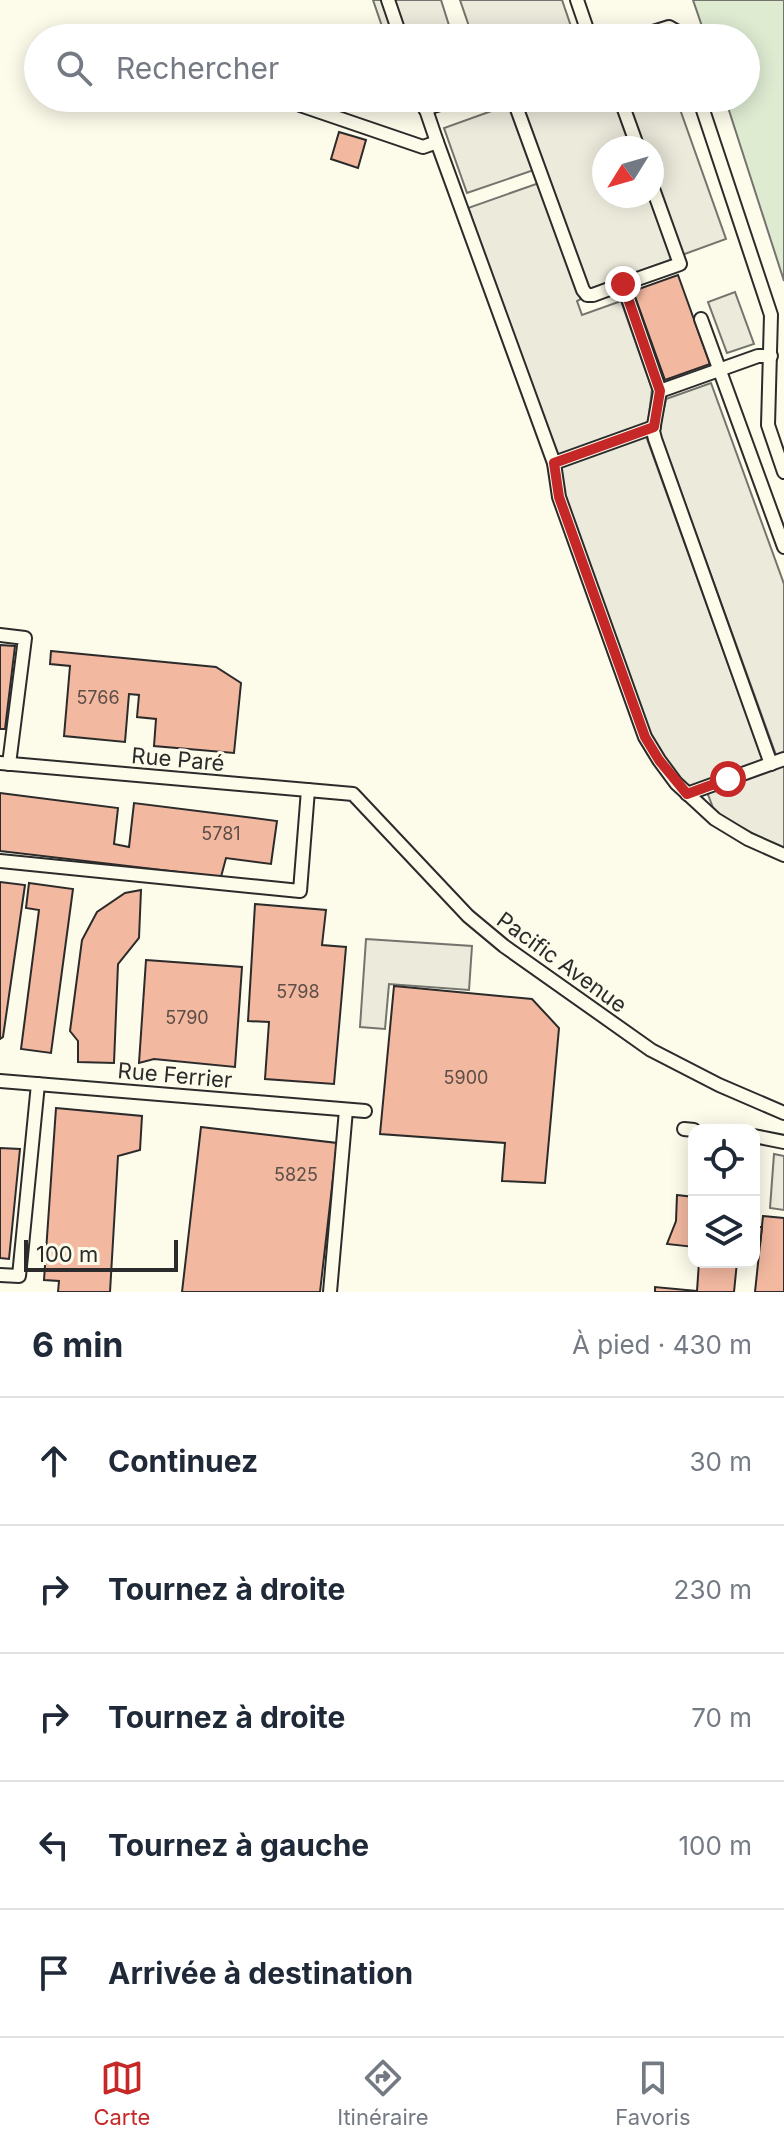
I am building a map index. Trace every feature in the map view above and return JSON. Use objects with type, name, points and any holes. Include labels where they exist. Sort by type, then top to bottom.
[{"type":"street","points":[[388,0],[396,24]]},
{"type":"street","points":[[577,0],[585,24]]},
{"type":"street","points":[[320,112],[423,147],[437,142]]},
{"type":"street","points":[[427,112],[554,463],[559,497],[645,737],[687,794],[731,830],[784,855]]},
{"type":"street","points":[[518,112],[587,295],[680,264],[660,208]]},
{"type":"street","points":[[625,112],[634,136]]},
{"type":"street","points":[[704,112],[771,315],[768,425],[784,472]]},
{"type":"street","points":[[623,284],[660,391],[655,439],[778,762],[687,794]]},
{"type":"street","points":[[701,319],[784,547]]},
{"type":"street","points":[[660,391],[758,356],[771,356]]},
{"type":"street","points":[[554,463],[654,427]]},
{"type":"street","points":[[0,635],[25,638],[4,764]]},
{"type":"street","name":"Rue Paré","points":[[4,764],[353,794]]},
{"type":"street","points":[[0,861],[300,891],[308,790]]},
{"type":"street","name":"Pacific Avenue","points":[[353,794],[468,916],[514,954],[651,1050],[719,1085],[784,1113]]},
{"type":"street","name":"Rue Ferrier","points":[[0,1081],[365,1111]]},
{"type":"street","points":[[0,1275],[19,1276],[38,1084]]},
{"type":"street","points":[[330,1292],[346,1110]]},
{"type":"street","points":[[760,1137],[784,1142]]},
{"type":"green space","points":[[693,0],[784,0],[784,281],[730,112],[760,112],[760,24],[701,24]]},
{"type":"shaded area","points":[[373,0],[441,0],[449,24],[381,24]]},
{"type":"shaded area","points":[[460,0],[562,0],[570,24],[468,24]]},
{"type":"shaded area","points":[[489,112],[514,112],[534,170],[467,193],[444,128]]},
{"type":"shaded area","points":[[525,112],[620,112],[629,136],[592,136],[592,208],[654,208],[673,259],[589,289]]},
{"type":"shaded area","points":[[630,112],[681,112],[726,239],[682,255],[664,205],[664,136],[639,136]]},
{"type":"shaded area","points":[[539,183],[581,299],[577,301],[582,315],[621,301],[652,389],[648,424],[558,456],[468,208]]},
{"type":"shaded area","points":[[735,292],[754,344],[727,353],[708,302]]},
{"type":"shaded area","points":[[711,383],[784,584],[784,752],[776,755],[659,431],[666,399]]},
{"type":"shaded area","points":[[646,436],[763,761],[688,788],[651,740],[561,496],[557,468]]},
{"type":"shaded area","points":[[784,764],[784,850],[715,813],[707,792]]},
{"type":"shaded area","points":[[366,939],[472,946],[469,990],[389,984],[385,1029],[360,1027]]},
{"type":"shaded area","points":[[774,1154],[784,1156],[784,1210],[770,1208]]},
{"type":"building","points":[[339,132],[366,140],[358,168],[331,159]]},
{"type":"building","points":[[678,275],[710,364],[665,380],[633,291]]},
{"type":"building","points":[[0,645],[15,646],[5,729],[0,729]]},
{"type":"building","points":[[51,651],[216,667],[241,683],[234,753],[154,746],[156,719],[137,717],[139,695],[129,694],[125,742],[64,736],[70,666],[50,664]]},
{"type":"building","points":[[0,793],[118,808],[114,844],[129,847],[134,803],[277,821],[271,864],[226,858],[221,877],[0,851]]},
{"type":"building","points":[[0,882],[25,885],[3,1037],[0,1039]]},
{"type":"building","points":[[29,883],[73,889],[51,1053],[21,1049],[39,910],[26,908]]},
{"type":"building","points":[[141,890],[139,938],[118,964],[114,1063],[78,1062],[78,1041],[70,1031],[82,940],[97,912],[125,893]]},
{"type":"building","points":[[255,904],[326,910],[322,945],[346,947],[334,1084],[265,1079],[269,1022],[248,1021]]},
{"type":"building","points":[[146,960],[242,967],[235,1067],[154,1059],[139,1063]]},
{"type":"building","points":[[394,986],[532,999],[559,1028],[545,1183],[502,1181],[505,1143],[380,1134]]},
{"type":"building","points":[[56,1108],[142,1116],[140,1150],[118,1156],[110,1292],[58,1292],[59,1281],[44,1280]]},
{"type":"building","points":[[201,1127],[337,1143],[320,1292],[182,1292]]},
{"type":"building","points":[[0,1148],[20,1149],[9,1259],[0,1258]]},
{"type":"building","points":[[677,1195],[688,1196],[688,1246],[667,1244],[676,1221]]},
{"type":"building","points":[[763,1216],[784,1218],[784,1292],[755,1292],[758,1268],[760,1268]]},
{"type":"building","points":[[699,1268],[736,1268],[734,1292],[655,1292],[655,1287],[697,1291]]},
{"type":"route","points":[[623,284],[660,391],[654,427],[554,463],[559,497],[645,737],[687,794],[728,779]]}]
